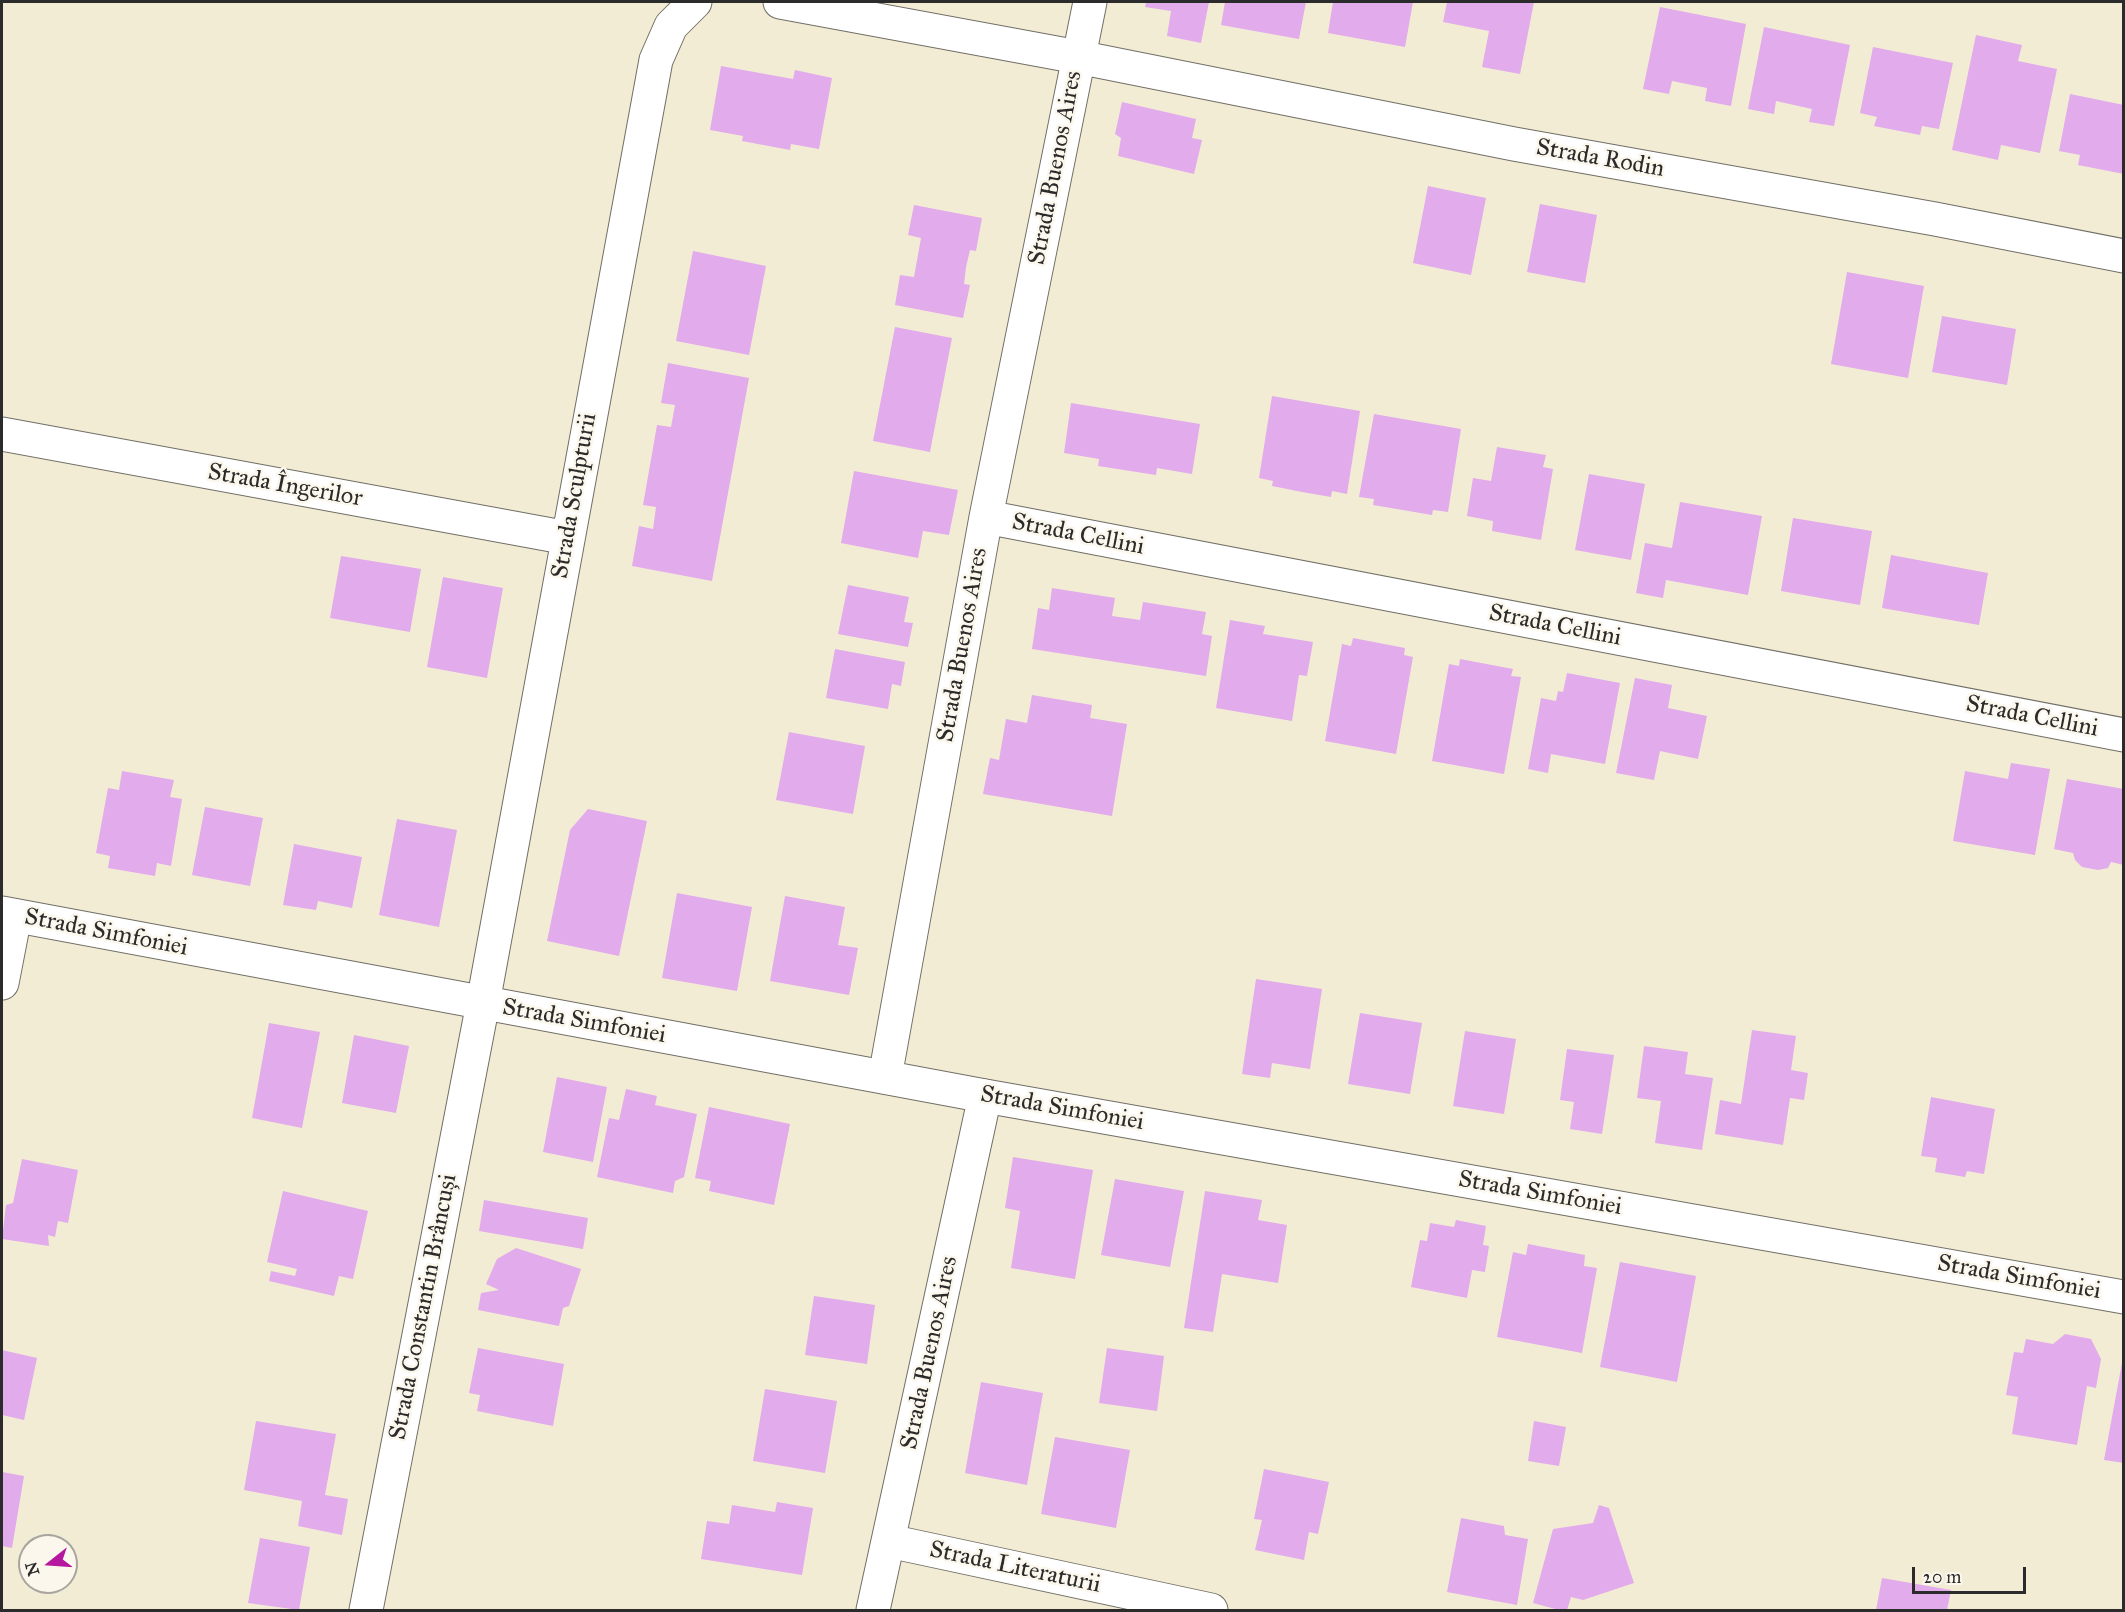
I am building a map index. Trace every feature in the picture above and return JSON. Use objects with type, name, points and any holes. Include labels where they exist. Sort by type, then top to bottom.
[{"type":"street","name":"Strada Sculpturii","points":[[483,1003],[656,60],[670,26],[695,2]]},
{"type":"street","points":[[780,2],[1078,57]]},
{"type":"street","name":"Strada Buenos Aires","points":[[885,1077],[986,517],[1090,2]]},
{"type":"street","name":"Strada Rodin","points":[[1078,57],[1515,144],[1935,219],[2124,256]]},
{"type":"street","name":"Strada Îngerilor","points":[[2,434],[568,538]]},
{"type":"street","name":"Strada Cellini","points":[[986,517],[2124,735]]},
{"type":"street","points":[[2,983],[8,914]]},
{"type":"street","name":"Strada Simfoniei","points":[[8,914],[985,1096],[2124,1297]]},
{"type":"street","name":"Strada Constantin Brâncuși","points":[[366,1611],[483,1003]]},
{"type":"street","name":"Strada Buenos Aires","points":[[873,1611],[985,1096]]},
{"type":"street","name":"Strada Literaturii","points":[[889,1541],[1211,1611]]},
{"type":"building","points":[[1146,2],[1209,2],[1201,43],[1167,36],[1171,11],[1145,7]]},
{"type":"building","points":[[1225,2],[1306,2],[1299,39],[1221,25]]},
{"type":"building","points":[[1333,2],[1413,2],[1405,47],[1328,33]]},
{"type":"building","points":[[1447,2],[1534,2],[1520,74],[1482,67],[1489,31],[1443,22]]},
{"type":"building","points":[[1660,7],[1746,24],[1731,106],[1705,101],[1707,88],[1672,81],[1669,94],[1643,89]]},
{"type":"building","points":[[1764,27],[1850,45],[1834,126],[1809,122],[1812,109],[1776,101],[1774,114],[1748,109]]},
{"type":"building","points":[[1976,35],[2022,45],[2018,61],[2057,69],[2040,153],[2001,145],[1998,160],[1952,150]]},
{"type":"building","points":[[1873,47],[1953,63],[1939,129],[1922,126],[1920,135],[1874,126],[1877,117],[1860,113]]},
{"type":"building","points":[[721,66],[793,79],[795,70],[832,78],[819,149],[791,144],[790,150],[742,141],[743,136],[710,130]]},
{"type":"building","points":[[2070,94],[2124,105],[2124,174],[2078,165],[2080,155],[2059,151]]},
{"type":"building","points":[[1122,102],[1196,119],[1192,138],[1202,140],[1194,174],[1118,156],[1121,138],[1115,134]]},
{"type":"building","points":[[1428,186],[1486,198],[1471,275],[1413,263]]},
{"type":"building","points":[[1540,204],[1597,215],[1585,283],[1527,272]]},
{"type":"building","points":[[914,205],[982,218],[976,251],[970,250],[966,267],[964,284],[970,285],[963,318],[895,305],[900,275],[914,277],[921,238],[908,235]]},
{"type":"building","points":[[693,251],[766,266],[749,355],[676,341]]},
{"type":"building","points":[[1847,272],[1924,286],[1908,378],[1831,364]]},
{"type":"building","points":[[1942,316],[2016,329],[2007,385],[1932,372]]},
{"type":"building","points":[[895,327],[952,338],[930,452],[873,441]]},
{"type":"building","points":[[668,363],[749,378],[712,581],[632,566],[639,526],[653,529],[656,507],[643,505],[657,425],[671,427],[675,405],[661,403]]},
{"type":"building","points":[[1272,396],[1360,411],[1347,494],[1332,491],[1331,497],[1302,492],[1272,486],[1273,481],[1259,478]]},
{"type":"building","points":[[1071,403],[1200,424],[1192,474],[1157,468],[1156,475],[1098,466],[1099,459],[1064,453]]},
{"type":"building","points":[[1374,414],[1461,429],[1448,512],[1433,510],[1432,515],[1373,505],[1374,499],[1359,497]]},
{"type":"building","points":[[1497,447],[1546,455],[1543,467],[1553,469],[1541,540],[1492,531],[1493,521],[1467,516],[1473,478],[1491,481]]},
{"type":"building","points":[[854,471],[958,490],[949,535],[923,531],[918,558],[841,543]]},
{"type":"building","points":[[1589,474],[1645,484],[1631,560],[1575,550]]},
{"type":"building","points":[[1680,502],[1762,516],[1748,595],[1666,580],[1663,598],[1636,593],[1645,543],[1672,548]]},
{"type":"building","points":[[1793,518],[1872,531],[1860,605],[1781,591]]},
{"type":"building","points":[[1891,555],[1988,573],[1979,625],[1882,608]]},
{"type":"building","points":[[341,556],[421,569],[410,632],[330,618]]},
{"type":"building","points":[[443,577],[503,588],[487,678],[427,667]]},
{"type":"building","points":[[848,585],[909,597],[904,622],[913,623],[908,647],[838,634]]},
{"type":"building","points":[[1052,588],[1115,598],[1112,616],[1140,620],[1143,602],[1206,612],[1202,634],[1212,636],[1206,676],[1032,649],[1038,608],[1049,610]]},
{"type":"building","points":[[1230,620],[1265,626],[1263,634],[1313,642],[1307,676],[1299,675],[1292,721],[1216,708]]},
{"type":"building","points":[[1353,638],[1405,648],[1404,655],[1413,657],[1396,754],[1325,741],[1342,644],[1351,646]]},
{"type":"building","points":[[835,649],[905,662],[901,686],[892,684],[888,709],[826,698]]},
{"type":"building","points":[[1460,659],[1513,669],[1511,676],[1521,677],[1504,774],[1432,761],[1449,664],[1459,666]]},
{"type":"building","points":[[1567,673],[1620,683],[1605,764],[1551,754],[1548,773],[1528,769],[1541,698],[1556,701],[1558,691],[1563,692]]},
{"type":"building","points":[[1635,678],[1672,685],[1668,708],[1707,716],[1698,759],[1660,751],[1654,780],[1616,773]]},
{"type":"building","points":[[1032,695],[1092,705],[1090,718],[1127,724],[1112,816],[983,794],[990,758],[999,760],[1006,719],[1027,723]]},
{"type":"building","points":[[789,732],[865,746],[853,814],[776,800]]},
{"type":"building","points":[[2011,763],[2050,769],[2035,855],[1953,841],[1965,771],[2008,779]]},
{"type":"building","points":[[122,771],[174,780],[170,797],[182,799],[171,866],[157,863],[155,876],[108,868],[110,856],[96,853],[108,788],[119,790]]},
{"type":"building","points":[[2067,779],[2124,789],[2124,865],[2111,862],[2108,868],[2098,870],[2082,867],[2075,860],[2073,853],[2054,849]]},
{"type":"building","points":[[205,807],[263,818],[250,886],[192,875]]},
{"type":"building","points":[[588,809],[647,821],[619,956],[547,941],[570,830]]},
{"type":"building","points":[[397,819],[457,830],[439,927],[379,915]]},
{"type":"building","points":[[294,844],[362,857],[352,908],[318,901],[316,910],[283,905]]},
{"type":"building","points":[[677,893],[752,907],[737,991],[662,978]]},
{"type":"building","points":[[785,896],[845,907],[838,945],[858,948],[849,995],[770,981]]},
{"type":"building","points":[[1256,979],[1322,989],[1310,1069],[1272,1063],[1270,1078],[1242,1074]]},
{"type":"building","points":[[1360,1013],[1422,1023],[1410,1094],[1348,1084]]},
{"type":"building","points":[[269,1023],[320,1032],[302,1128],[252,1118]]},
{"type":"building","points":[[1752,1030],[1796,1036],[1791,1070],[1808,1073],[1804,1100],[1790,1098],[1783,1145],[1715,1134],[1720,1100],[1741,1104]]},
{"type":"building","points":[[1465,1031],[1516,1039],[1504,1114],[1453,1106]]},
{"type":"building","points":[[354,1035],[409,1046],[396,1113],[342,1103]]},
{"type":"building","points":[[1644,1046],[1688,1052],[1685,1074],[1713,1078],[1702,1150],[1655,1143],[1661,1101],[1637,1098]]},
{"type":"building","points":[[1567,1049],[1614,1055],[1602,1134],[1570,1129],[1574,1102],[1560,1100]]},
{"type":"building","points":[[557,1077],[607,1087],[593,1162],[543,1152]]},
{"type":"building","points":[[626,1089],[657,1096],[655,1105],[697,1114],[684,1177],[675,1181],[673,1193],[597,1177],[609,1118],[619,1120]]},
{"type":"building","points":[[1931,1097],[1995,1109],[1984,1174],[1967,1171],[1965,1177],[1935,1172],[1937,1158],[1921,1156]]},
{"type":"building","points":[[709,1107],[790,1124],[774,1205],[709,1191],[711,1181],[695,1178]]},
{"type":"building","points":[[1013,1157],[1093,1170],[1075,1279],[1011,1268],[1020,1211],[1005,1208]]},
{"type":"building","points":[[22,1159],[78,1170],[68,1223],[58,1221],[55,1237],[48,1235],[49,1246],[2,1239],[6,1205],[13,1203]]},
{"type":"building","points":[[1115,1179],[1184,1191],[1170,1267],[1101,1255]]},
{"type":"building","points":[[283,1191],[368,1211],[353,1279],[339,1276],[334,1296],[269,1281],[271,1271],[295,1276],[297,1269],[267,1262]]},
{"type":"building","points":[[1205,1191],[1262,1200],[1258,1220],[1287,1225],[1278,1283],[1222,1274],[1213,1332],[1184,1328]]},
{"type":"building","points":[[484,1200],[588,1218],[583,1249],[479,1231]]},
{"type":"building","points":[[1456,1220],[1486,1226],[1483,1245],[1489,1246],[1485,1272],[1472,1270],[1467,1298],[1411,1287],[1420,1240],[1427,1241],[1430,1223],[1454,1227]]},
{"type":"building","points":[[1528,1244],[1585,1255],[1584,1266],[1597,1268],[1582,1353],[1497,1337],[1513,1252],[1526,1255]]},
{"type":"building","points":[[516,1248],[581,1269],[569,1306],[563,1308],[559,1326],[478,1310],[481,1293],[499,1290],[486,1284],[497,1259]]},
{"type":"building","points":[[1620,1262],[1696,1276],[1677,1382],[1600,1367]]},
{"type":"building","points":[[814,1296],[875,1305],[867,1364],[805,1355]]},
{"type":"building","points":[[2065,1334],[2091,1339],[2101,1359],[2096,1388],[2087,1386],[2077,1445],[2012,1434],[2018,1397],[2006,1395],[2014,1352],[2023,1353],[2026,1339],[2053,1344]]},
{"type":"building","points":[[478,1348],[564,1364],[553,1426],[477,1411],[480,1395],[469,1393]]},
{"type":"building","points":[[1107,1348],[1164,1356],[1157,1411],[1099,1403]]},
{"type":"building","points":[[2,1350],[37,1358],[24,1420],[2,1415]]},
{"type":"building","points":[[2122,1363],[2124,1363],[2124,1463],[2104,1460]]},
{"type":"building","points":[[981,1382],[1043,1393],[1027,1485],[965,1473]]},
{"type":"building","points":[[765,1389],[837,1401],[825,1473],[753,1461]]},
{"type":"building","points":[[256,1421],[336,1434],[325,1495],[348,1499],[342,1535],[298,1526],[302,1501],[244,1490]]},
{"type":"building","points":[[1534,1421],[1566,1427],[1559,1466],[1528,1461]]},
{"type":"building","points":[[1055,1437],[1130,1450],[1116,1528],[1041,1514]]},
{"type":"building","points":[[1264,1469],[1329,1482],[1318,1534],[1309,1532],[1304,1560],[1255,1550],[1262,1520],[1254,1519]]},
{"type":"building","points":[[2,1472],[24,1476],[12,1548],[2,1546]]},
{"type":"building","points":[[777,1502],[813,1508],[802,1575],[701,1559],[707,1521],[729,1524],[732,1505],[775,1512]]},
{"type":"building","points":[[1599,1505],[1609,1508],[1634,1583],[1583,1600],[1571,1597],[1567,1610],[1533,1603],[1553,1529],[1593,1523]]},
{"type":"building","points":[[1461,1518],[1504,1526],[1505,1535],[1528,1539],[1517,1605],[1447,1592]]},
{"type":"building","points":[[260,1538],[310,1547],[299,1610],[248,1603]]},
{"type":"building","points":[[1882,1578],[1951,1590],[1947,1610],[1876,1610]]}]
